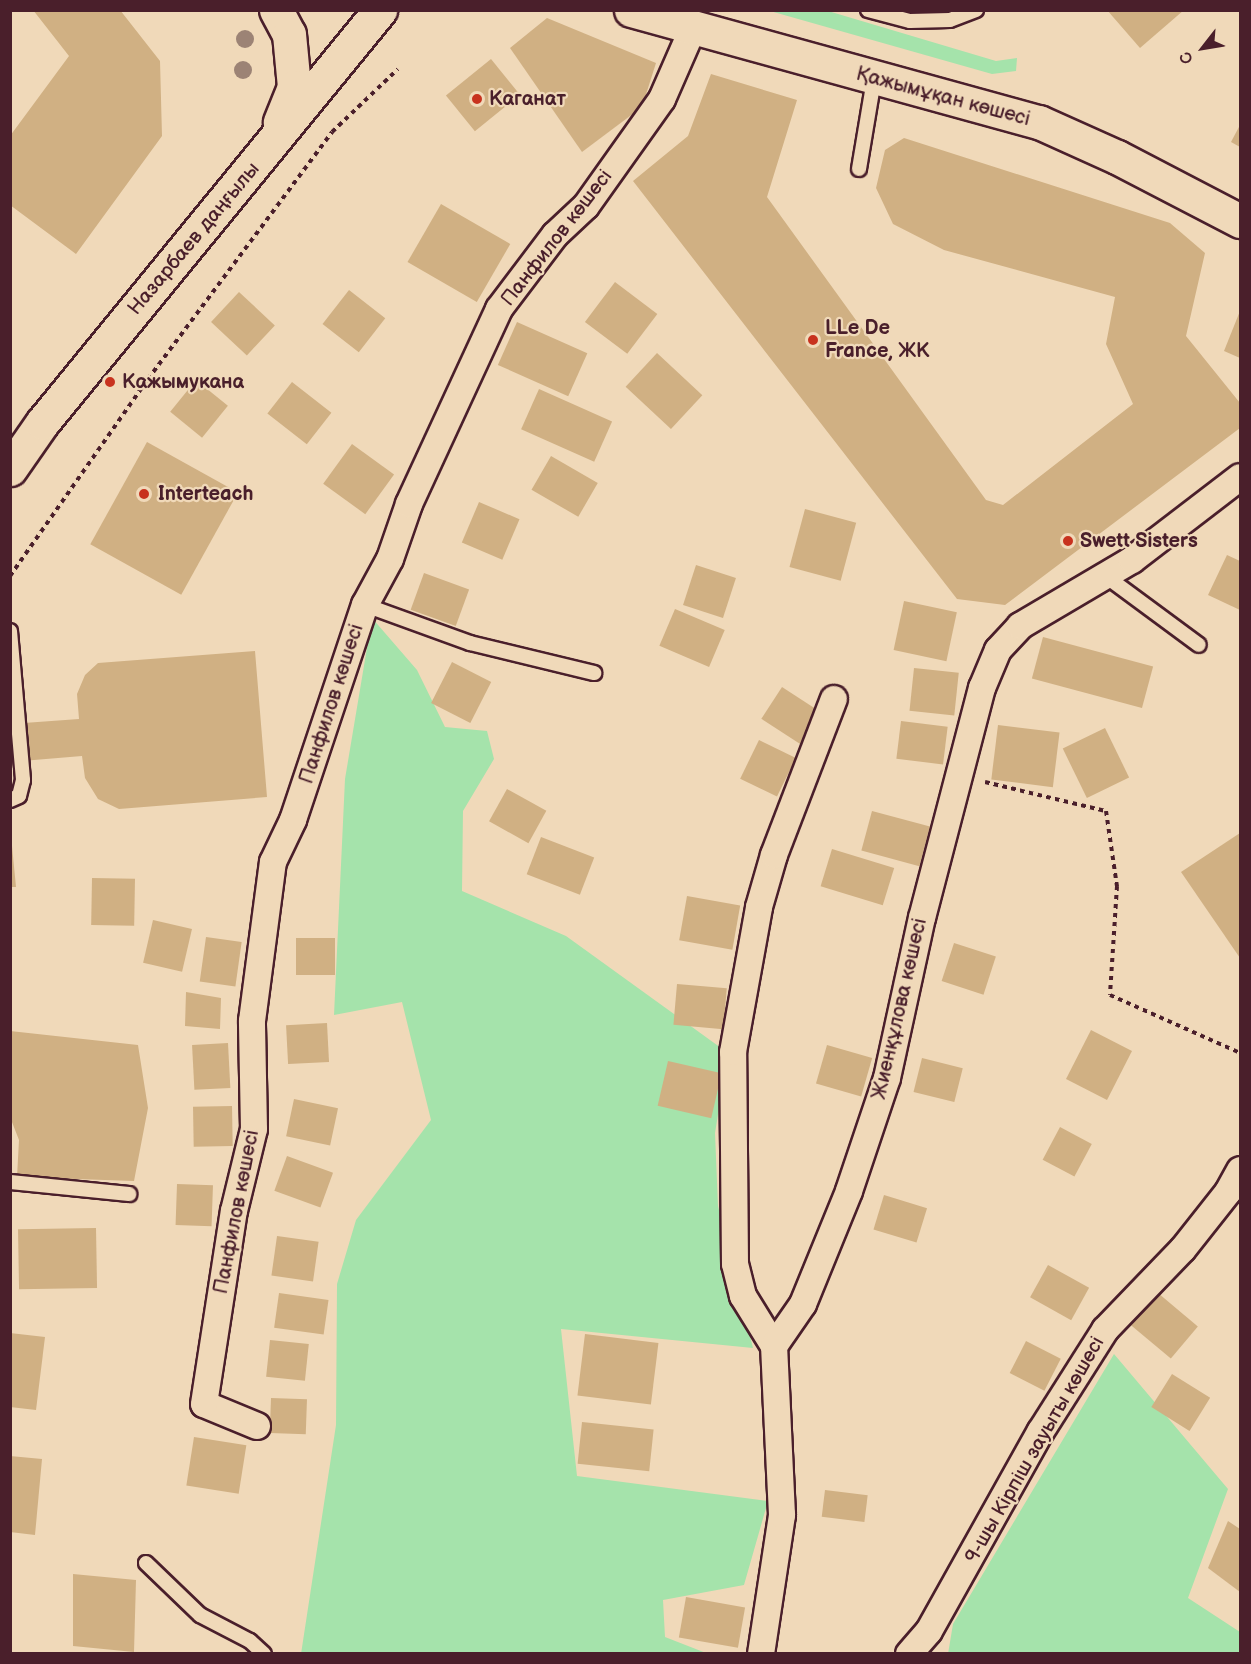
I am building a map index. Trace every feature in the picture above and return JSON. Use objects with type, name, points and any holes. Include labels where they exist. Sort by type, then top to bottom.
[{"type":"street","points":[[271,146],[294,87],[289,34],[276,10]]},
{"type":"street","name":"Назарбаев даңғылы","points":[[10,469],[42,423],[380,10]]},
{"type":"street","name":"Қажымұқан көшесі","points":[[631,10],[874,79],[1039,122],[1240,220]]},
{"type":"street","name":"Панфилов көшесі","points":[[257,1426],[204,1404],[234,1211],[254,1129],[252,1021],[271,874],[293,820],[364,605],[390,559],[409,504],[499,309],[555,235],[586,206],[662,99],[693,28]]},
{"type":"street","name":"Жиенқұлова көшесі","points":[[774,1346],[803,1304],[849,1191],[887,1078],[922,918],[982,688],[998,650],[1020,626],[1107,577],[1240,477]]},
{"type":"street","points":[[761,1653],[782,1515],[774,1346],[743,1296],[735,1264],[733,1052],[759,907],[774,855],[834,699]]},
{"type":"street","name":"9-шы Кірпіш зауыты көшесі","points":[[909,1653],[929,1631],[1041,1431],[1105,1330],[1183,1249],[1228,1192],[1240,1170]]},
{"type":"lane","points":[[868,10],[910,21],[950,20],[976,10]]},
{"type":"lane","points":[[859,169],[874,79]]},
{"type":"lane","points":[[1107,577],[1199,645]]},
{"type":"lane","points":[[364,605],[470,643],[594,673]]},
{"type":"lane","points":[[10,631],[23,780],[19,796],[10,800]]},
{"type":"lane","points":[[10,1182],[129,1194]]},
{"type":"lane","points":[[146,1563],[200,1615],[250,1641],[264,1653]]},
{"type":"path","points":[[10,576],[148,379],[332,132],[398,69]]},
{"type":"path","points":[[959,776],[1106,811],[1117,886],[1110,995],[1240,1053]]},
{"type":"green space","points":[[770,11],[828,11],[996,61],[1017,58],[1016,71],[992,74]]},
{"type":"green space","points":[[372,618],[417,670],[445,727],[487,731],[494,759],[463,811],[462,891],[566,936],[728,1053],[715,1133],[718,1206],[753,1348],[561,1329],[577,1476],[768,1501],[744,1585],[663,1600],[665,1637],[706,1653],[301,1654],[336,1425],[337,1284],[356,1220],[431,1120],[402,1002],[334,1015],[345,779]]},
{"type":"green space","points":[[1114,1354],[1228,1489],[1188,1598],[1240,1632],[1240,1653],[948,1654],[953,1624]]},
{"type":"building","points":[[33,10],[120,10],[160,61],[162,136],[76,254],[10,205],[10,136],[69,56]]},
{"type":"building","points":[[1107,10],[1184,10],[1140,48]]},
{"type":"building","points":[[547,18],[656,63],[642,107],[582,152],[510,48]]},
{"type":"building","points":[[491,59],[520,95],[475,131],[446,96]]},
{"type":"building","name":"LLe De France, ЖК","points":[[711,74],[797,100],[767,197],[986,500],[1003,505],[1133,404],[1106,344],[1115,297],[944,250],[893,224],[876,188],[885,150],[904,138],[1170,223],[1205,253],[1186,336],[1240,403],[1240,428],[1005,605],[957,599],[633,181],[688,136]]},
{"type":"building","points":[[1240,125],[1240,147],[1231,142]]},
{"type":"building","points":[[441,204],[510,244],[477,302],[408,262]]},
{"type":"building","points":[[615,282],[657,314],[627,354],[585,322]]},
{"type":"building","points":[[349,290],[385,318],[359,352],[323,324]]},
{"type":"building","points":[[239,292],[275,325],[247,355],[211,322]]},
{"type":"building","points":[[1240,311],[1240,358],[1224,351]]},
{"type":"building","points":[[517,322],[587,353],[568,396],[498,365]]},
{"type":"building","points":[[657,353],[702,395],[671,429],[626,387]]},
{"type":"building","points":[[196,380],[228,406],[202,438],[170,412]]},
{"type":"building","points":[[292,382],[331,413],[307,444],[267,414]]},
{"type":"building","points":[[539,389],[612,422],[594,462],[521,429]]},
{"type":"building","points":[[147,442],[238,492],[181,595],[90,544]]},
{"type":"building","points":[[352,444],[394,475],[365,514],[323,484]]},
{"type":"building","points":[[551,456],[598,483],[578,517],[532,490]]},
{"type":"building","points":[[479,502],[520,519],[502,560],[462,543]]},
{"type":"building","points":[[805,509],[856,523],[841,581],[789,567]]},
{"type":"building","points":[[1227,555],[1240,561],[1240,610],[1208,595]]},
{"type":"building","points":[[696,565],[736,578],[723,618],[683,605]]},
{"type":"building","points":[[424,573],[469,589],[456,626],[411,610]]},
{"type":"building","points":[[904,601],[957,612],[946,661],[894,650]]},
{"type":"building","points":[[675,609],[725,630],[709,667],[659,646]]},
{"type":"building","points":[[1043,637],[1153,667],[1142,708],[1032,679]]},
{"type":"building","points":[[255,651],[267,797],[119,809],[98,799],[85,778],[82,756],[10,762],[10,724],[79,719],[77,694],[85,675],[98,663]]},
{"type":"building","points":[[452,662],[491,682],[470,723],[431,703]]},
{"type":"building","points":[[914,668],[959,673],[954,715],[910,711]]},
{"type":"building","points":[[782,687],[824,714],[803,746],[761,719]]},
{"type":"building","points":[[901,721],[948,727],[943,764],[896,759]]},
{"type":"building","points":[[998,725],[1060,733],[1053,787],[991,780]]},
{"type":"building","points":[[1105,728],[1129,777],[1087,798],[1063,749]]},
{"type":"building","points":[[759,740],[796,758],[777,797],[740,779]]},
{"type":"building","points":[[507,789],[546,811],[528,843],[489,821]]},
{"type":"building","points":[[872,811],[930,827],[919,866],[861,851]]},
{"type":"building","points":[[1240,833],[1240,958],[1181,872]]},
{"type":"building","points":[[541,837],[594,857],[580,895],[527,874]]},
{"type":"building","points":[[10,846],[12,846],[16,887],[10,887]]},
{"type":"building","points":[[832,849],[894,868],[883,905],[821,886]]},
{"type":"building","points":[[92,878],[135,879],[134,926],[91,925]]},
{"type":"building","points":[[687,896],[740,905],[732,950],[679,940]]},
{"type":"building","points":[[153,920],[192,929],[182,972],[143,963]]},
{"type":"building","points":[[206,937],[242,942],[235,987],[200,982]]},
{"type":"building","points":[[296,938],[335,938],[335,975],[296,975]]},
{"type":"building","points":[[954,943],[996,957],[983,995],[942,981]]},
{"type":"building","points":[[677,984],[727,988],[723,1029],[673,1025]]},
{"type":"building","points":[[186,992],[221,998],[220,1029],[185,1026]]},
{"type":"building","points":[[327,1023],[329,1062],[288,1064],[286,1025]]},
{"type":"building","points":[[1091,1030],[1132,1051],[1107,1100],[1066,1079]]},
{"type":"building","points":[[10,1031],[138,1045],[148,1108],[134,1181],[17,1177],[19,1140],[10,1117]]},
{"type":"building","points":[[228,1043],[230,1088],[194,1090],[192,1045]]},
{"type":"building","points":[[827,1045],[872,1058],[861,1096],[816,1083]]},
{"type":"building","points":[[922,1058],[963,1068],[954,1102],[914,1092]]},
{"type":"building","points":[[668,1061],[722,1073],[711,1118],[658,1106]]},
{"type":"building","points":[[294,1099],[338,1108],[330,1146],[286,1136]]},
{"type":"building","points":[[232,1106],[233,1146],[194,1147],[193,1107]]},
{"type":"building","points":[[1060,1127],[1092,1144],[1074,1177],[1043,1160]]},
{"type":"building","points":[[287,1156],[333,1173],[320,1208],[274,1191]]},
{"type":"building","points":[[177,1184],[213,1185],[212,1226],[176,1225]]},
{"type":"building","points":[[884,1195],[927,1208],[917,1243],[873,1229]]},
{"type":"building","points":[[96,1228],[97,1288],[19,1289],[18,1229]]},
{"type":"building","points":[[277,1236],[319,1242],[313,1281],[271,1276]]},
{"type":"building","points":[[1048,1265],[1089,1288],[1071,1320],[1030,1297]]},
{"type":"building","points":[[279,1293],[329,1300],[324,1335],[274,1328]]},
{"type":"building","points":[[1158,1293],[1198,1326],[1171,1359],[1131,1325]]},
{"type":"building","points":[[10,1333],[45,1337],[36,1410],[10,1407]]},
{"type":"building","points":[[585,1334],[658,1343],[651,1405],[577,1396]]},
{"type":"building","points":[[270,1340],[309,1344],[305,1381],[266,1377]]},
{"type":"building","points":[[1026,1341],[1061,1359],[1044,1391],[1010,1373]]},
{"type":"building","points":[[1172,1374],[1210,1398],[1189,1431],[1151,1407]]},
{"type":"building","points":[[271,1398],[307,1399],[306,1434],[270,1433]]},
{"type":"building","points":[[582,1422],[654,1430],[649,1471],[578,1464]]},
{"type":"building","points":[[194,1437],[246,1445],[239,1494],[186,1485]]},
{"type":"building","points":[[10,1456],[42,1459],[35,1535],[10,1532]]},
{"type":"building","points":[[825,1490],[868,1495],[864,1522],[822,1517]]},
{"type":"building","points":[[1228,1521],[1240,1529],[1240,1592],[1208,1568]]},
{"type":"building","points":[[73,1574],[136,1580],[134,1652],[73,1646]]},
{"type":"building","points":[[686,1597],[745,1607],[738,1648],[679,1637]]},
{"type":"place","name":"Каганат","points":[[477,99]]},
{"type":"place","name":"LLe De France, ЖК","points":[[813,340]]},
{"type":"place","name":"Кажымукана","points":[[110,382]]},
{"type":"place","name":"Interteach","points":[[144,494]]},
{"type":"place","name":"Swett Sisters","points":[[1068,541]]}]
